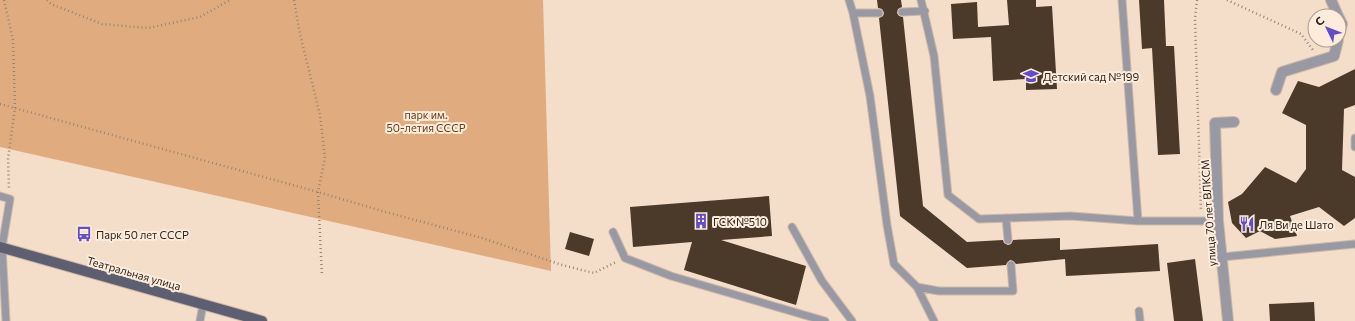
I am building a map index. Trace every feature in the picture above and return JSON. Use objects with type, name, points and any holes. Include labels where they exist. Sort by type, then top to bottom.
[{"type":"main road","name":"Театральная улица","points":[[1,247],[262,321]]},
{"type":"street","points":[[1276,90],[1282,72],[1334,56],[1336,48]]},
{"type":"street","name":"улица 70 лет ВЛКСМ","points":[[1228,321],[1218,221],[1215,123],[1234,122]]},
{"type":"lane","points":[[849,0],[870,96],[887,225],[894,264],[918,287],[934,321]]},
{"type":"lane","points":[[921,0],[934,56],[948,195],[979,220],[1071,216],[1138,221],[1218,221]]},
{"type":"lane","points":[[1122,0],[1138,221]]},
{"type":"lane","points":[[902,12],[924,12]]},
{"type":"lane","points":[[853,13],[879,13]]},
{"type":"lane","points":[[1355,138],[1355,147]]},
{"type":"lane","points":[[0,196],[10,199],[1,247],[6,321]]},
{"type":"lane","points":[[1006,218],[1008,240]]},
{"type":"lane","points":[[792,227],[822,281],[852,321]]},
{"type":"lane","points":[[613,232],[625,258],[670,276],[825,321]]},
{"type":"lane","points":[[1222,257],[1355,244]]},
{"type":"lane","points":[[918,287],[940,291],[1013,291],[1011,265]]},
{"type":"lane","points":[[200,321],[203,304]]},
{"type":"lane","points":[[1139,311],[1140,321]]},
{"type":"path","points":[[4,0],[13,40],[15,108],[8,159],[10,199]]},
{"type":"path","points":[[47,0],[51,4],[102,24],[148,28],[200,17],[230,0]]},
{"type":"path","points":[[294,0],[300,34],[320,116],[325,158],[318,192],[322,276]]},
{"type":"path","points":[[1197,0],[1194,18],[1201,222]]},
{"type":"path","points":[[1226,0],[1301,34],[1320,60]]},
{"type":"path","points":[[0,104],[482,238],[562,265],[594,273],[625,258]]},
{"type":"green space","name":"парк им. 50-летия СССР","points":[[0,0],[543,0],[551,271],[0,147]]},
{"type":"building","points":[[877,0],[901,0],[902,7],[898,9],[897,13],[899,16],[903,17],[923,206],[967,242],[1003,240],[1004,243],[1008,245],[1011,244],[1013,240],[1060,238],[1060,250],[1158,244],[1160,271],[1066,276],[1065,259],[1016,264],[1010,260],[1006,265],[967,268],[900,216],[879,18],[883,16],[884,13],[882,9],[878,8]]},
{"type":"building","points":[[1007,0],[1036,0],[1036,7],[1052,6],[1057,89],[1026,90],[1026,79],[993,81],[991,37],[953,39],[951,4],[977,2],[978,27],[1009,25]]},
{"type":"building","points":[[1139,0],[1164,0],[1166,46],[1174,46],[1180,154],[1158,155],[1152,48],[1142,49]]},
{"type":"building","points":[[1355,69],[1355,105],[1344,109],[1342,170],[1355,177],[1355,218],[1344,226],[1319,207],[1290,216],[1297,236],[1275,239],[1260,231],[1246,238],[1232,223],[1228,202],[1242,194],[1265,167],[1296,183],[1306,169],[1306,125],[1282,113],[1298,81],[1319,87]]},
{"type":"building","points":[[769,196],[772,236],[721,240],[806,266],[796,305],[684,270],[692,242],[633,247],[630,207]]},
{"type":"building","points":[[570,232],[594,239],[589,256],[565,249]]},
{"type":"building","points":[[1195,259],[1203,321],[1174,321],[1167,263]]},
{"type":"building","points":[[1314,302],[1315,321],[1270,321],[1269,304]]},
{"type":"place","name":"Детский сад №199","points":[[1031,76]]},
{"type":"place","name":"ГСК №510","points":[[701,221]]},
{"type":"place","name":"Ля Ви де Шато","points":[[1247,224]]},
{"type":"place","name":"Парк 50 лет СССР","points":[[84,234]]}]
